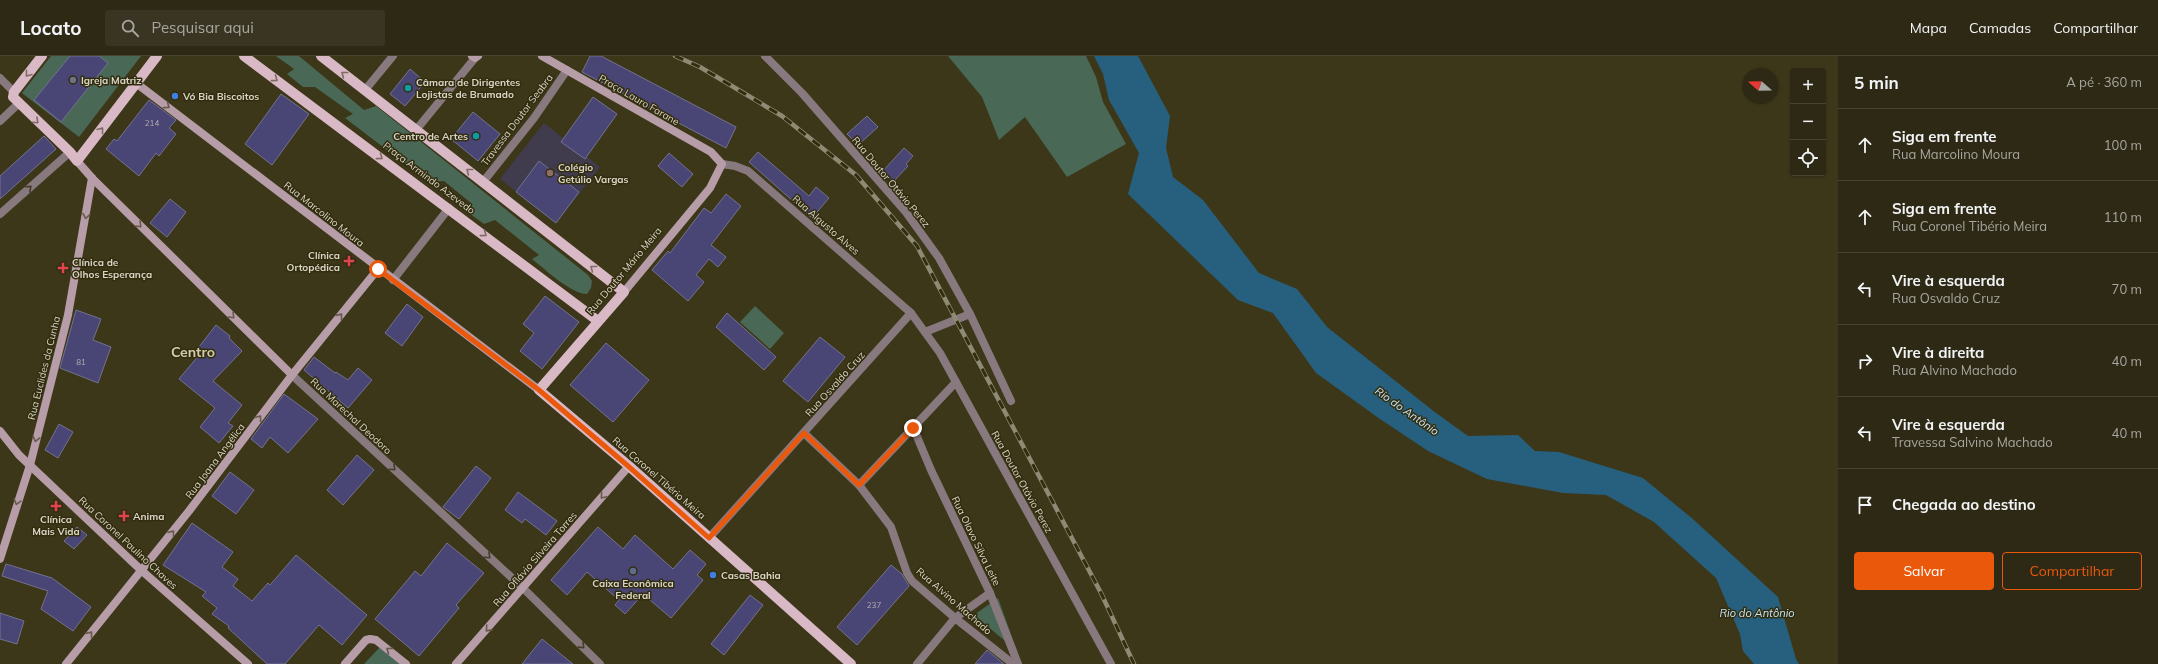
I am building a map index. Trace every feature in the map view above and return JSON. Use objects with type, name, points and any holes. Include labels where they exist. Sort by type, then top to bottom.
[{"type":"main road","points":[[42,56],[14,92],[13,97],[18,104],[70,152],[77,161],[157,56]]},
{"type":"main road","name":"Praça Armindo Azevedo","points":[[244,56],[598,321]]},
{"type":"main road","points":[[321,56],[624,292]]},
{"type":"main road","name":"Praça Lauro Farane","points":[[542,56],[711,152],[722,164]]},
{"type":"main road","name":"Rua Marcolino Moura","points":[[136,82],[392,280],[539,390]]},
{"type":"main road","name":"Rua Marechal Deodoro","points":[[77,161],[92,178],[292,375]]},
{"type":"main road","name":"Rua Doutor Mário Meira","points":[[539,390],[624,292],[710,188],[722,164]]},
{"type":"main road","name":"Rua Euclides da Cunha","points":[[0,559],[30,465],[68,315],[92,178]]},
{"type":"main road","name":"Rua Joana Angélica","points":[[66,664],[190,511],[292,375],[378,269]]},
{"type":"main road","name":"Rua Coronel Tibério Meira","points":[[539,390],[628,466],[851,664]]},
{"type":"main road","name":"Rua Coronel Paulino Chaves","points":[[0,431],[18,455],[141,570],[248,664]]},
{"type":"main road","name":"Rua Oflávio Silveira Torres","points":[[456,664],[524,589],[628,466]]},
{"type":"main road","points":[[345,664],[366,640],[370,638],[376,640],[406,664]]},
{"type":"street","points":[[365,90],[393,56]]},
{"type":"street","name":"Rua Doutor Otávio Perez","points":[[765,56],[802,93],[906,211],[939,258],[970,314],[1011,401]]},
{"type":"street","points":[[416,130],[475,57]]},
{"type":"street","name":"Travessa Doutor Seabra","points":[[483,182],[534,118],[567,70]]},
{"type":"street","points":[[0,78],[14,92]]},
{"type":"street","points":[[0,121],[18,104]]},
{"type":"street","points":[[0,214],[70,152]]},
{"type":"street","name":"Rua Algusto Alves","points":[[722,164],[735,166],[748,171],[911,313]]},
{"type":"street","points":[[392,280],[449,208]]},
{"type":"street","name":"Rua Doutor Otávio Perez","points":[[911,313],[940,353],[1111,664]]},
{"type":"street","name":"Rua Osvaldo Cruz","points":[[709,538],[911,313]]},
{"type":"street","points":[[925,332],[970,314]]},
{"type":"street","name":"Rua Marechal Deodoro","points":[[292,375],[524,589],[600,664]]},
{"type":"street","points":[[859,485],[956,382]]},
{"type":"street","name":"Rua Olavo Silva Leite","points":[[913,428],[931,470],[990,593],[1018,664]]},
{"type":"street","name":"Rua Alvino Machado","points":[[804,433],[859,485],[891,527],[907,573],[912,581],[955,618],[1013,664]]},
{"type":"street","points":[[917,664],[955,618],[990,593]]},
{"type":"shaded area","name":"Colégio Getúlio Vargas","points":[[544,123],[600,167],[556,223],[500,179]]},
{"type":"green space","points":[[51,56],[141,56],[79,137],[22,93]]},
{"type":"green space","points":[[276,56],[299,56],[364,110],[376,106],[588,275],[592,281],[591,288],[587,294],[581,293],[566,286],[551,275],[532,259],[539,255],[495,220],[484,224],[462,208],[471,203],[444,181],[429,182],[345,118],[353,114],[315,87],[303,87],[287,74],[294,69]]},
{"type":"green space","points":[[948,56],[1086,56],[1096,77],[1103,102],[1126,144],[1067,177],[1025,117],[999,140],[982,97]]},
{"type":"green space","points":[[755,306],[784,333],[770,349],[740,322]]},
{"type":"green space","points":[[998,598],[1017,651],[974,615]]},
{"type":"green space","points":[[381,646],[400,664],[364,664]]},
{"type":"water","name":"Rio do Antônio","points":[[1094,56],[1138,56],[1170,116],[1166,148],[1173,177],[1203,200],[1259,273],[1297,289],[1327,327],[1436,413],[1468,436],[1518,435],[1535,451],[1559,452],[1643,478],[1694,520],[1778,597],[1796,659],[1799,664],[1754,664],[1743,651],[1740,634],[1716,578],[1654,522],[1606,495],[1563,493],[1487,479],[1428,451],[1316,373],[1273,313],[1238,300],[1128,194],[1139,153],[1109,100],[1103,74]]},
{"type":"building","name":"Igreja Matriz","points":[[70,56],[99,56],[108,63],[61,122],[34,100]]},
{"type":"building","points":[[590,56],[601,56],[736,127],[726,148],[582,72]]},
{"type":"building","name":"Câmara de Dirigentes Lojistas de Brumado","points":[[410,69],[425,82],[405,106],[390,94]]},
{"type":"building","points":[[281,94],[309,114],[272,165],[245,144]]},
{"type":"building","points":[[593,97],[617,114],[585,159],[561,142]]},
{"type":"building","points":[[149,100],[176,120],[169,128],[176,134],[159,156],[156,153],[139,176],[106,149],[114,139],[117,141]]},
{"type":"building","name":"Centro de Artes","points":[[473,112],[500,134],[478,161],[451,139]]},
{"type":"building","points":[[867,116],[878,127],[858,145],[847,134]]},
{"type":"building","points":[[44,136],[56,149],[0,199],[0,176]]},
{"type":"building","points":[[904,148],[913,156],[906,164],[908,166],[893,182],[882,172]]},
{"type":"building","points":[[758,152],[809,196],[816,187],[829,198],[812,218],[749,162]]},
{"type":"building","points":[[669,153],[693,174],[682,187],[658,166]]},
{"type":"building","points":[[539,161],[579,192],[556,223],[516,192]]},
{"type":"building","points":[[726,194],[741,206],[711,245],[726,257],[718,267],[709,259],[696,275],[704,282],[688,301],[652,270],[668,251],[670,253],[704,208],[711,213]]},
{"type":"building","points":[[170,199],[186,212],[167,237],[150,223]]},
{"type":"building","points":[[545,296],[579,322],[542,369],[520,351],[534,333],[523,324]]},
{"type":"building","points":[[407,304],[423,317],[402,346],[385,333]]},
{"type":"building","points":[[76,310],[101,319],[93,340],[111,347],[98,383],[60,368]]},
{"type":"building","points":[[727,313],[776,357],[764,370],[716,327]]},
{"type":"building","points":[[216,325],[230,336],[229,338],[242,351],[213,381],[242,405],[228,423],[233,426],[219,443],[200,427],[215,408],[179,379],[199,355],[195,352]]},
{"type":"building","points":[[820,337],[845,357],[808,402],[783,381]]},
{"type":"building","points":[[606,343],[649,380],[613,422],[570,385]]},
{"type":"building","points":[[314,357],[335,373],[336,372],[348,380],[358,368],[372,380],[348,408],[304,370]]},
{"type":"building","points":[[284,394],[318,419],[288,453],[270,437],[262,448],[251,439]]},
{"type":"building","points":[[59,424],[73,432],[58,458],[45,450]]},
{"type":"building","points":[[357,455],[374,470],[343,505],[327,490]]},
{"type":"building","points":[[476,466],[491,478],[459,519],[443,507]]},
{"type":"building","points":[[230,472],[254,490],[236,514],[212,496]]},
{"type":"building","points":[[518,492],[557,521],[546,535],[525,519],[522,523],[505,510]]},
{"type":"building","points":[[192,523],[233,552],[222,567],[238,579],[233,586],[252,601],[268,583],[270,585],[296,555],[367,615],[342,645],[319,625],[285,664],[267,664],[228,628],[229,626],[212,614],[217,608],[202,596],[206,592],[163,565]]},
{"type":"building","points":[[77,527],[87,535],[74,549],[64,541]]},
{"type":"building","points":[[598,527],[623,549],[635,535],[673,569],[690,550],[706,564],[697,575],[703,580],[671,618],[643,594],[625,614],[615,605],[619,600],[587,572],[567,595],[551,580]]},
{"type":"building","points":[[447,543],[484,573],[456,605],[459,608],[419,656],[375,619],[415,571],[421,576]]},
{"type":"building","points":[[6,564],[52,578],[91,607],[73,631],[41,609],[48,591],[2,576]]},
{"type":"building","points":[[891,565],[902,574],[909,586],[857,645],[837,627]]},
{"type":"building","points":[[750,595],[763,605],[724,655],[711,644]]},
{"type":"building","points":[[0,613],[24,621],[17,644],[0,639]]},
{"type":"building","points":[[542,639],[573,664],[522,664]]},
{"type":"building","points":[[987,650],[1004,664],[975,664]]},
{"type":"railway","points":[[675,56],[700,67],[782,116],[856,175],[917,246],[1101,593],[1134,664]]},
{"type":"place","name":"Igreja Matriz","points":[[73,80]]},
{"type":"place","name":"Câmara de Dirigentes Lojistas de Brumado","points":[[408,88]]},
{"type":"place","name":"Vó Bia Biscoitos","points":[[175,96]]},
{"type":"place","name":"Centro de Artes","points":[[476,136]]},
{"type":"place","name":"Colégio Getúlio Vargas","points":[[550,173]]},
{"type":"place","name":"Clínica Ortopédica","points":[[349,261]]},
{"type":"place","name":"Clínica de Olhos Esperança","points":[[63,268]]},
{"type":"place","name":"Clínica Mais Vida","points":[[56,506]]},
{"type":"place","name":"Anima","points":[[124,516]]},
{"type":"place","name":"Caixa Econômica Federal","points":[[633,571]]},
{"type":"place","name":"Casas Bahia","points":[[713,575]]},
{"type":"district","name":"Centro","points":[[193,352]]},
{"type":"route","points":[[378,269],[539,390],[709,538],[804,433],[859,485],[913,428]]}]
